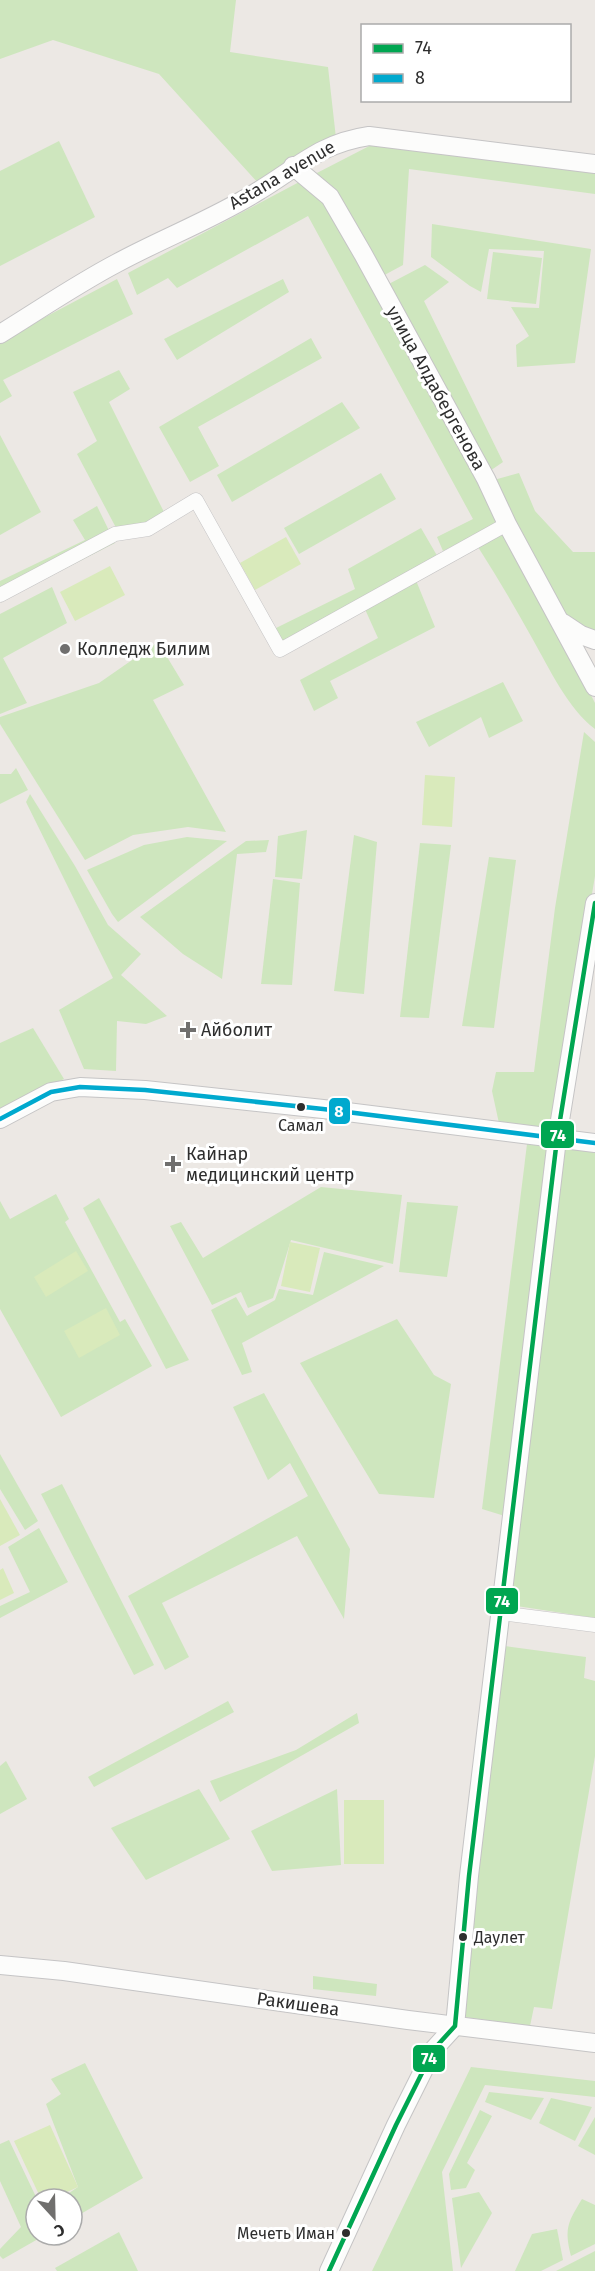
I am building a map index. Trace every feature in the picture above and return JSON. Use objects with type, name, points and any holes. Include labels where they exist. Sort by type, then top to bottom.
[{"type":"street","name":"Astana avenue","points":[[0,333],[116,263],[260,190],[293,166],[331,145],[351,138],[369,136],[595,164]]},
{"type":"street","name":"улица Алдабергенова","points":[[293,166],[330,197],[426,367],[595,687]]},
{"type":"street","points":[[0,595],[115,534],[148,529],[196,500],[280,650],[507,524]]},
{"type":"street","name":"улица Алдабергенова","points":[[562,622],[581,635],[595,640]]},
{"type":"street","points":[[329,2271],[396,2125],[437,2046],[455,2026],[467,1892],[557,1139],[595,903]]},
{"type":"street","points":[[0,1119],[51,1092],[81,1087],[145,1090],[323,1109],[595,1143]]},
{"type":"street","points":[[500,1613],[595,1625]]},
{"type":"street","name":"Ракишева","points":[[0,1965],[75,1972],[455,2026],[595,2043]]},
{"type":"green space","points":[[0,0],[236,0],[230,52],[328,67],[337,147],[259,184],[159,74],[53,40],[0,59]]},
{"type":"green space","points":[[59,141],[95,217],[0,266],[0,171]]},
{"type":"green space","points":[[379,141],[595,168],[595,194],[409,169],[403,265],[379,278],[313,175]]},
{"type":"green space","points":[[303,180],[327,197],[500,523],[443,551],[437,537],[473,519],[308,216],[177,288],[168,278],[137,295],[128,273]]},
{"type":"green space","points":[[432,224],[591,249],[575,363],[517,367],[516,345],[529,336],[511,307],[539,308],[544,251],[489,249],[481,292],[431,257]]},
{"type":"green space","points":[[493,252],[542,258],[536,304],[487,299]]},
{"type":"green space","points":[[425,265],[449,282],[424,301],[503,462],[484,475],[383,287]]},
{"type":"green space","points":[[117,279],[133,314],[3,380],[12,396],[0,403],[0,341]]},
{"type":"green space","points":[[283,279],[289,292],[177,360],[164,339]]},
{"type":"green space","points":[[311,338],[322,358],[198,427],[219,466],[190,482],[159,427]]},
{"type":"green space","points":[[119,370],[130,389],[109,402],[165,514],[122,539],[77,454],[97,441],[73,392]]},
{"type":"green space","points":[[342,402],[360,428],[232,502],[217,475]]},
{"type":"green space","points":[[0,435],[41,512],[0,535]]},
{"type":"green space","points":[[381,473],[396,499],[299,554],[284,528]]},
{"type":"green space","points":[[519,473],[535,511],[573,552],[595,552],[595,632],[566,620],[490,481]]},
{"type":"green space","points":[[97,506],[115,543],[0,602],[0,581],[85,540],[73,520]]},
{"type":"green space","points":[[421,528],[439,559],[282,645],[274,629],[355,589],[348,569]]},
{"type":"green space","points":[[506,530],[595,703],[595,729],[576,711],[560,687],[478,547]]},
{"type":"green space","points":[[286,537],[301,564],[255,590],[240,563]]},
{"type":"green space","points":[[110,566],[125,595],[75,621],[60,592]]},
{"type":"green space","points":[[415,578],[435,627],[330,681],[338,698],[314,711],[300,680],[378,638],[364,607]]},
{"type":"green space","points":[[52,587],[67,623],[3,658],[27,703],[0,714],[0,614]]},
{"type":"green space","points":[[158,642],[184,685],[153,700],[226,832],[188,827],[133,835],[85,860],[0,724],[0,717],[99,683]]},
{"type":"green space","points":[[503,682],[523,721],[489,738],[481,717],[429,747],[416,722]]},
{"type":"green space","points":[[584,732],[595,742],[595,876],[552,1132],[500,1128],[492,1091],[496,1072],[534,1072],[555,908]]},
{"type":"green space","points":[[16,768],[28,790],[0,804],[0,774],[11,774]]},
{"type":"green space","points":[[425,775],[455,777],[452,827],[422,825]]},
{"type":"green space","points":[[30,794],[75,866],[108,925],[141,954],[121,975],[167,1016],[146,1024],[117,1021],[116,1071],[84,1069],[59,1010],[113,978],[26,802]]},
{"type":"green space","points":[[307,830],[302,879],[275,877],[278,836]]},
{"type":"green space","points":[[354,835],[377,842],[364,994],[334,991]]},
{"type":"green space","points":[[187,837],[227,841],[118,922],[87,870],[144,845]]},
{"type":"green space","points":[[269,840],[266,852],[237,854],[222,979],[183,954],[140,917],[246,841]]},
{"type":"green space","points":[[420,843],[451,845],[429,1018],[400,1017]]},
{"type":"green space","points":[[489,857],[516,860],[494,1028],[462,1026]]},
{"type":"green space","points":[[273,879],[300,883],[292,985],[261,984]]},
{"type":"green space","points":[[33,1028],[64,1079],[0,1109],[0,1043]]},
{"type":"green space","points":[[527,1144],[552,1147],[508,1517],[482,1509]]},
{"type":"green space","points":[[562,1146],[595,1150],[595,1618],[510,1605]]},
{"type":"green space","points":[[321,1187],[402,1195],[393,1264],[291,1240],[273,1298],[248,1308],[241,1292],[212,1305],[170,1226],[181,1222],[203,1258]]},
{"type":"green space","points":[[56,1194],[69,1219],[65,1222],[120,1322],[125,1319],[152,1366],[61,1417],[0,1309],[0,1201],[10,1219]]},
{"type":"green space","points":[[99,1198],[189,1360],[166,1369],[83,1208]]},
{"type":"green space","points":[[407,1202],[458,1206],[447,1277],[399,1272]]},
{"type":"green space","points":[[290,1242],[320,1248],[310,1292],[281,1286]]},
{"type":"green space","points":[[76,1251],[88,1271],[46,1297],[34,1277]]},
{"type":"green space","points":[[324,1252],[384,1266],[242,1343],[252,1372],[242,1375],[211,1310],[236,1297],[247,1316],[275,1300],[279,1289],[313,1295]]},
{"type":"green space","points":[[106,1308],[120,1335],[79,1358],[64,1331]]},
{"type":"green space","points":[[397,1319],[434,1375],[451,1384],[434,1498],[379,1494],[300,1363]]},
{"type":"green space","points":[[264,1393],[350,1549],[344,1619],[297,1536],[162,1603],[189,1657],[165,1670],[128,1596],[308,1496],[290,1463],[268,1480],[233,1407]]},
{"type":"green space","points":[[0,1454],[38,1521],[25,1530],[0,1489]]},
{"type":"green space","points":[[62,1484],[154,1665],[134,1675],[41,1494]]},
{"type":"green space","points":[[0,1499],[20,1535],[0,1546]]},
{"type":"green space","points":[[39,1528],[68,1582],[0,1618],[0,1606],[30,1592],[8,1547]]},
{"type":"green space","points":[[3,1568],[14,1593],[0,1600],[0,1570]]},
{"type":"green space","points":[[505,1646],[586,1657],[584,1678],[595,1681],[595,1756],[552,2009],[534,2007],[530,2026],[457,2016]]},
{"type":"green space","points":[[228,1701],[234,1712],[94,1787],[88,1777]]},
{"type":"green space","points":[[357,1713],[359,1723],[220,1802],[210,1781],[296,1750]]},
{"type":"green space","points":[[6,1761],[27,1799],[0,1814],[0,1766]]},
{"type":"green space","points":[[199,1789],[230,1839],[146,1880],[111,1828]]},
{"type":"green space","points":[[337,1789],[341,1865],[272,1871],[251,1831]]},
{"type":"green space","points":[[344,1800],[384,1800],[384,1864],[344,1864]]},
{"type":"green space","points":[[313,1976],[377,1984],[376,1996],[313,1989]]},
{"type":"green space","points":[[85,2063],[143,2178],[84,2212],[84,2187],[78,2187],[46,2104],[61,2094],[51,2079]]},
{"type":"green space","points":[[471,2067],[595,2081],[595,2097],[485,2085],[442,2172],[453,2271],[372,2271]]},
{"type":"green space","points":[[489,2092],[544,2098],[531,2120],[485,2102]]},
{"type":"green space","points":[[551,2098],[592,2107],[575,2141],[539,2123]]},
{"type":"green space","points":[[480,2110],[492,2116],[467,2163],[475,2170],[466,2188],[451,2190],[449,2174]]},
{"type":"green space","points":[[595,2117],[595,2155],[578,2146]]},
{"type":"green space","points":[[50,2125],[78,2187],[35,2187],[14,2141]]},
{"type":"green space","points":[[9,2140],[31,2187],[24,2187],[24,2247],[3,2259],[0,2256],[0,2249],[21,2227],[0,2181],[0,2144]]},
{"type":"green space","points":[[479,2192],[492,2213],[461,2268],[452,2198]]},
{"type":"green space","points":[[582,2199],[595,2205],[595,2244],[571,2256],[568,2239],[569,2226]]},
{"type":"green space","points":[[557,2229],[563,2260],[541,2271],[515,2271],[532,2234]]},
{"type":"green space","points":[[119,2232],[138,2271],[57,2271],[55,2268]]},
{"type":"green space","points":[[595,2251],[595,2271],[556,2271]]},
{"type":"transit line","name":"74","points":[[329,2271],[396,2125],[434,2049],[455,2026],[469,1876],[557,1139],[595,903]]},
{"type":"transit line","name":"8","points":[[0,1119],[51,1092],[80,1087],[145,1090],[323,1109],[595,1143]]},
{"type":"place","name":"Колледж Билим","points":[[65,649]]},
{"type":"place","name":"Айболит","points":[[188,1030]]},
{"type":"place","name":"Самал","points":[[301,1107]]},
{"type":"place","name":"Кайнар медицинский центр","points":[[173,1164]]},
{"type":"place","name":"Даулет","points":[[463,1937]]},
{"type":"place","name":"Мечеть Иман","points":[[346,2233]]}]
